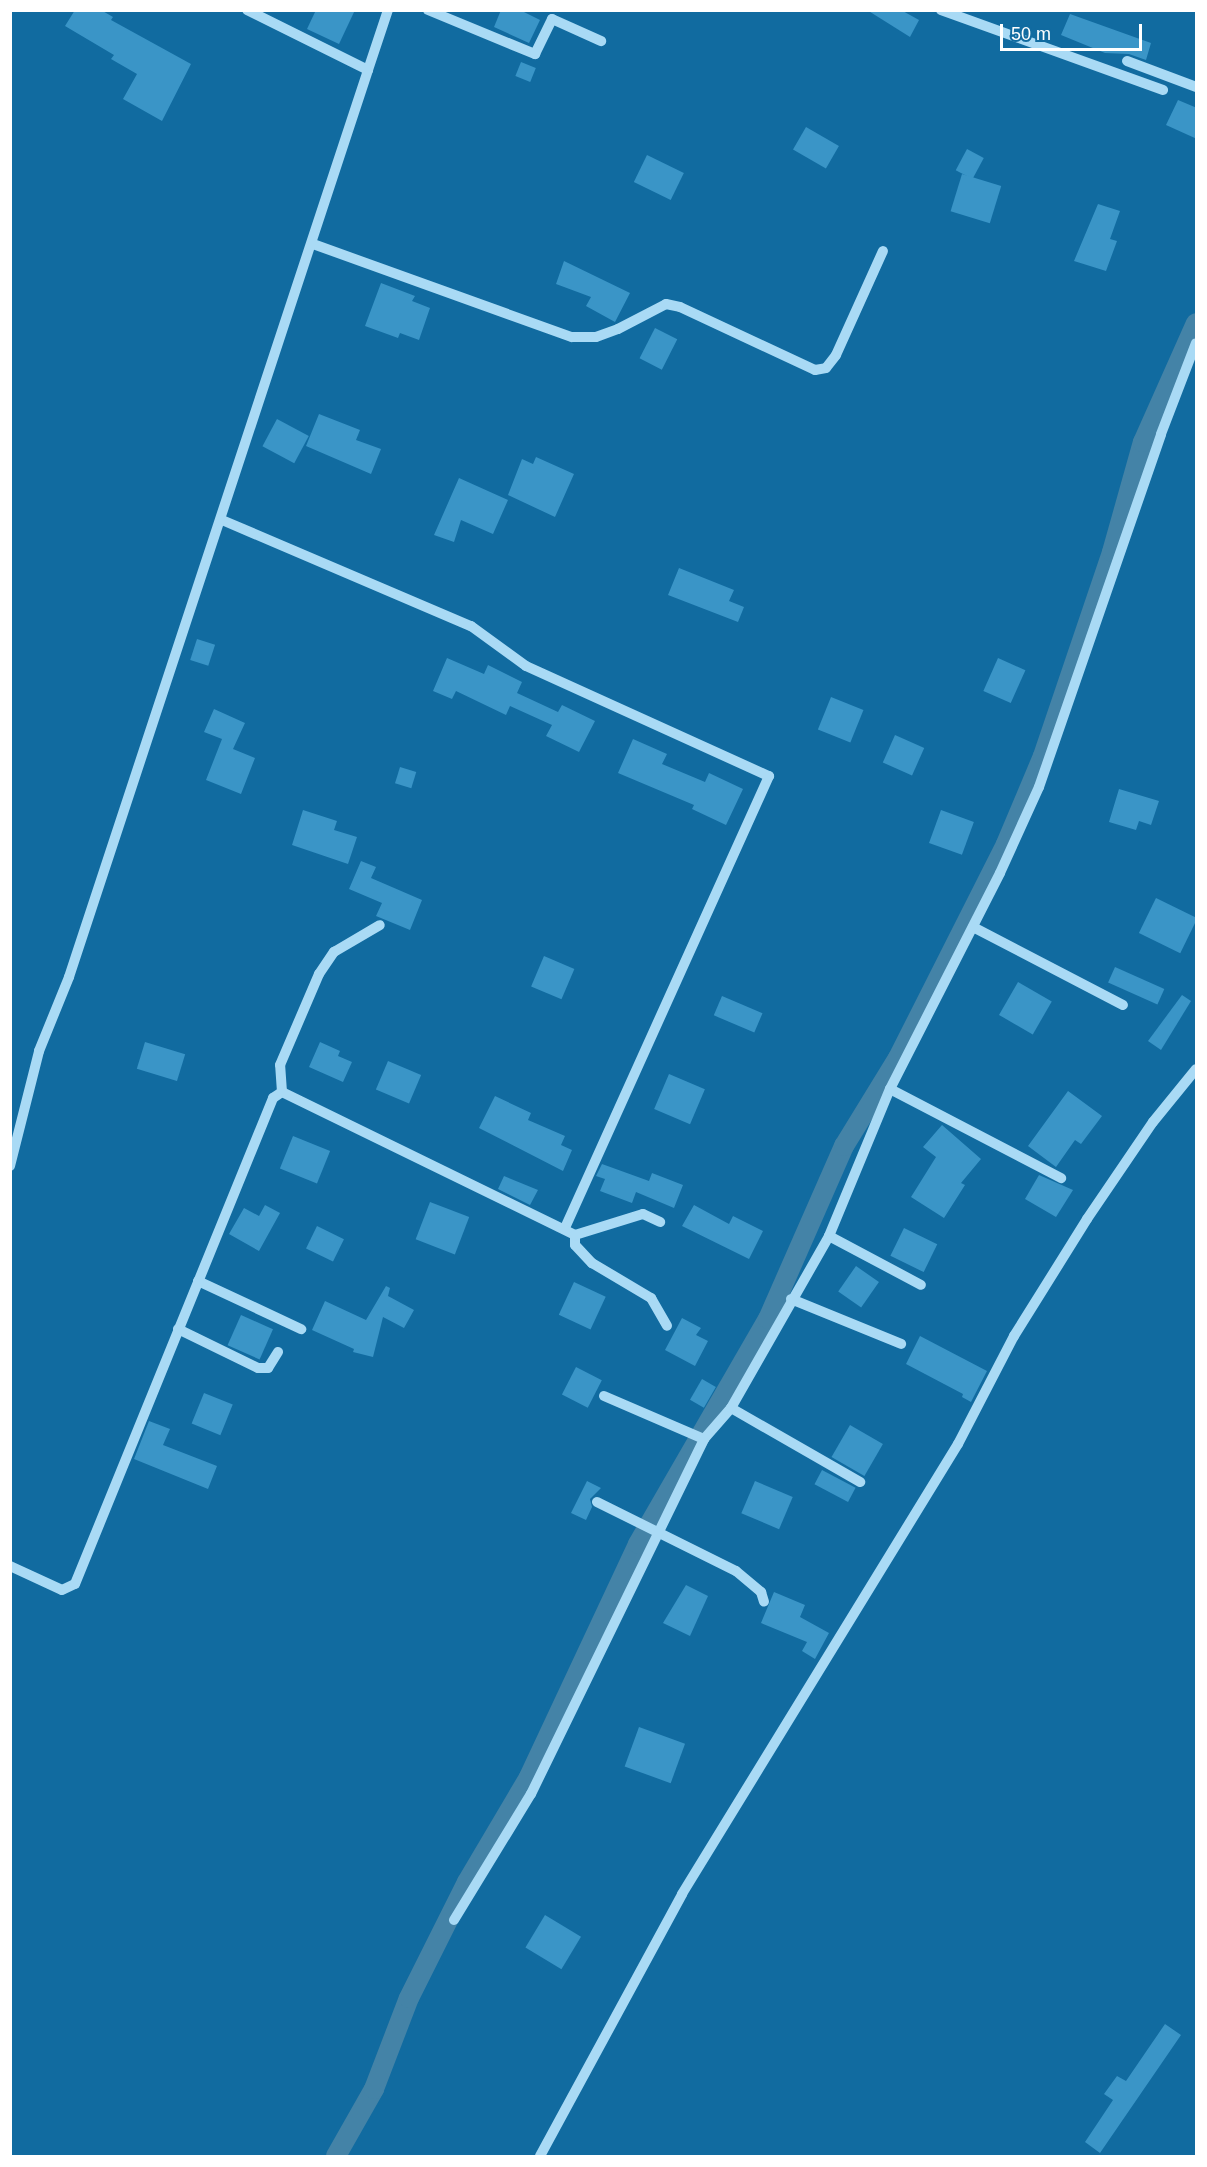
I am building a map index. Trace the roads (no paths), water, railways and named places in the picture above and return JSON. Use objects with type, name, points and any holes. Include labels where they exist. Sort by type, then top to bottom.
[{"type":"street","points":[[247,10],[368,70]]},
{"type":"street","points":[[10,1166],[39,1051],[69,977],[143,747],[222,520],[388,10]]},
{"type":"street","points":[[428,10],[535,54],[552,19],[602,41]]},
{"type":"street","points":[[940,10],[1163,90]]},
{"type":"street","points":[[1127,61],[1197,87]]},
{"type":"street","points":[[313,244],[572,337],[596,337],[618,329],[655,308],[673,305],[815,370],[826,368],[836,355],[883,251]]},
{"type":"street","points":[[454,1920],[531,1794],[704,1439],[731,1408],[791,1299],[829,1236],[891,1089],[973,927],[1040,787],[1161,434],[1197,343]]},
{"type":"street","points":[[222,520],[471,626],[526,666],[770,776],[564,1229]]},
{"type":"street","points":[[282,1092],[280,1065],[327,961],[354,937],[380,925]]},
{"type":"street","points":[[973,927],[1123,1005]]},
{"type":"street","points":[[540,2157],[682,1894],[958,1444],[1014,1336],[1087,1219],[1153,1122],[1197,1069]]},
{"type":"street","points":[[891,1089],[1061,1178]]},
{"type":"street","points":[[282,1092],[575,1235],[643,1214],[660,1222]]},
{"type":"street","points":[[10,1566],[62,1590],[75,1584],[273,1098],[282,1092]]},
{"type":"street","points":[[575,1235],[575,1245],[592,1263],[651,1298],[667,1326]]},
{"type":"street","points":[[829,1236],[921,1285]]},
{"type":"street","points":[[198,1281],[301,1329]]},
{"type":"street","points":[[791,1299],[901,1344]]},
{"type":"street","points":[[178,1329],[258,1368],[268,1368],[278,1352]]},
{"type":"street","points":[[604,1396],[704,1439]]},
{"type":"street","points":[[731,1408],[860,1482]]},
{"type":"street","points":[[597,1502],[736,1571],[761,1592],[764,1602]]},
{"type":"waterway","points":[[336,2156],[374,2089],[409,1998],[467,1882],[529,1777],[638,1544],[768,1319],[844,1146],[898,1058],[1006,844],[1043,756],[1112,552],[1143,442],[1196,323]]}]
